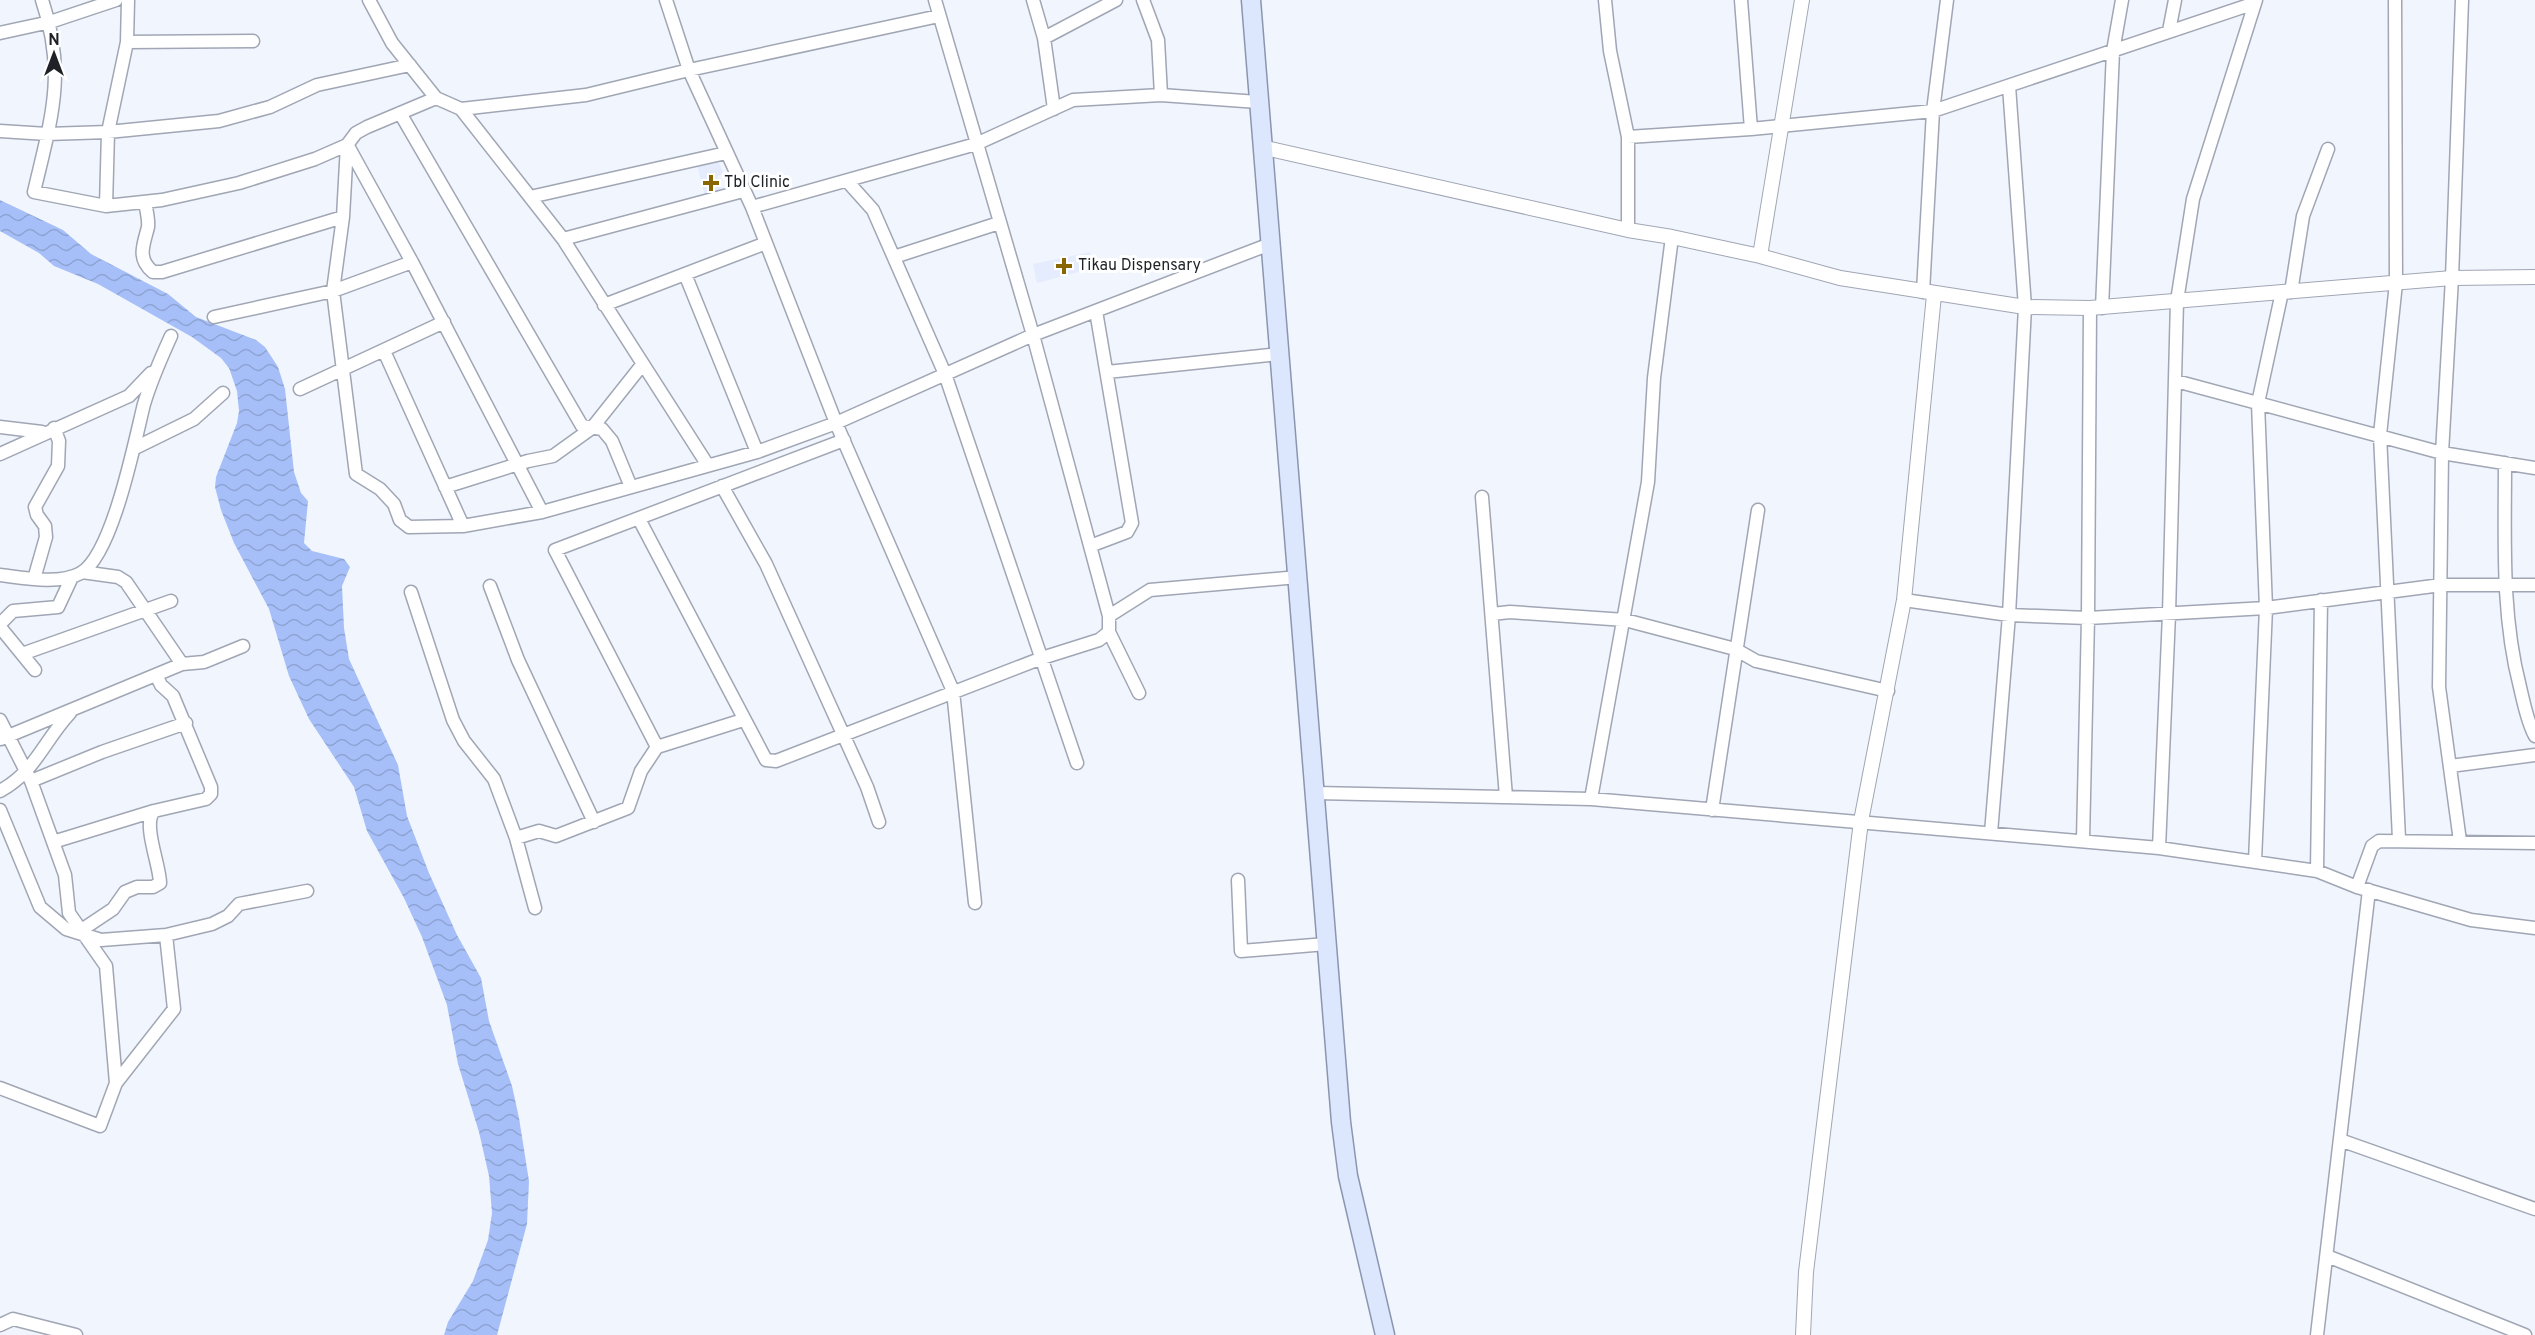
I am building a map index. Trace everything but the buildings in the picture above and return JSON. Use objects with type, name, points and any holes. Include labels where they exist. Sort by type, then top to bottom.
[{"type":"main road","points":[[1251,0],[1341,1122],[1348,1176],[1385,1335]]},
{"type":"street","points":[[42,0],[50,22],[57,70],[47,134],[34,192],[106,206],[145,202],[239,183],[315,159],[347,145],[356,134],[436,98]]},
{"type":"street","points":[[0,33],[50,22],[116,0]]},
{"type":"street","points":[[106,206],[108,132],[127,42],[128,0]]},
{"type":"street","points":[[369,0],[392,43],[436,98],[461,109],[563,239],[707,465]]},
{"type":"street","points":[[666,0],[689,70],[752,207],[836,423],[953,691],[975,903]]},
{"type":"street","points":[[935,0],[1033,335],[1109,616],[1109,632],[1139,693]]},
{"type":"street","points":[[1034,0],[1044,38],[1054,109]]},
{"type":"street","points":[[1044,38],[1116,0]]},
{"type":"street","points":[[1143,0],[1159,46],[1161,95]]},
{"type":"street","points":[[1605,0],[1610,51],[1628,137],[1628,230]]},
{"type":"street","points":[[1741,0],[1751,129]]},
{"type":"street","points":[[1760,256],[1802,0]]},
{"type":"street","points":[[1803,1335],[1806,1272],[1861,821],[1904,600],[1928,294],[1934,111],[1947,0]]},
{"type":"street","points":[[2083,840],[2096,308],[2113,51],[2122,0]]},
{"type":"street","points":[[2169,31],[2175,0]]},
{"type":"street","points":[[2395,0],[2396,283],[2380,435],[2399,839]]},
{"type":"street","points":[[2460,841],[2439,687],[2442,453],[2452,278],[2462,0]]},
{"type":"street","points":[[1628,137],[1751,129],[1934,111],[2255,2]]},
{"type":"street","points":[[2159,848],[2169,614],[2177,301],[2193,199],[2255,2]]},
{"type":"street","points":[[461,109],[586,95],[689,70],[939,16]]},
{"type":"street","points":[[127,42],[253,41]]},
{"type":"street","points":[[0,131],[47,134],[108,132],[219,121],[247,115],[317,85],[410,65]]},
{"type":"street","points":[[1991,834],[2009,615],[2025,307],[2009,87]]},
{"type":"street","points":[[752,207],[976,144],[1073,100],[1161,95],[1258,102]]},
{"type":"street","points":[[400,113],[582,426],[602,429],[612,441],[631,487]]},
{"type":"street","points":[[347,145],[343,217],[333,291],[356,474],[380,489],[394,504],[400,520],[409,527],[463,526],[542,512],[757,452],[836,423],[1033,335],[1270,244]]},
{"type":"street","points":[[347,145],[444,322],[542,512]]},
{"type":"street","points":[[1261,147],[1628,230],[1760,256],[1840,278],[1928,294],[2025,307],[2096,308],[2452,278],[2535,277]]},
{"type":"street","points":[[2256,861],[2266,608],[2258,403],[2287,292],[2303,216],[2328,149]]},
{"type":"street","points":[[530,197],[726,153]]},
{"type":"street","points":[[847,182],[873,210],[945,374],[1077,763]]},
{"type":"street","points":[[563,239],[743,191]]},
{"type":"street","points":[[145,202],[148,228],[142,238],[141,253],[147,267],[153,272],[162,272],[343,217]]},
{"type":"street","points":[[894,257],[999,223]]},
{"type":"street","points":[[1591,799],[1648,482],[1654,378],[1672,237]]},
{"type":"street","points":[[604,304],[766,243]]},
{"type":"street","points":[[214,317],[333,291],[412,262]]},
{"type":"street","points":[[685,273],[757,452]]},
{"type":"street","points":[[1090,546],[1128,532],[1132,522],[1096,311]]},
{"type":"street","points":[[300,389],[444,322]]},
{"type":"street","points":[[35,670],[0,625],[13,611],[58,607],[77,575],[102,547],[135,448],[145,402],[171,336]]},
{"type":"street","points":[[384,351],[463,526]]},
{"type":"street","points":[[1107,372],[1279,354]]},
{"type":"street","points":[[0,454],[129,396],[140,388],[159,363]]},
{"type":"street","points":[[446,487],[553,456],[592,428],[642,365]]},
{"type":"street","points":[[2176,381],[2442,453],[2535,468]]},
{"type":"street","points":[[135,448],[194,419],[223,393]]},
{"type":"street","points":[[0,427],[49,430],[59,441],[58,466],[35,507],[37,515],[45,526],[46,537],[34,579]]},
{"type":"street","points":[[657,747],[555,550],[844,440]]},
{"type":"street","points":[[2505,463],[2505,584],[2512,659],[2535,736]]},
{"type":"street","points":[[722,486],[766,564],[867,788],[879,822]]},
{"type":"street","points":[[1482,497],[1506,797]]},
{"type":"street","points":[[1712,810],[1734,650],[1758,510]]},
{"type":"street","points":[[639,519],[766,760],[776,761],[953,691],[1042,658],[1099,640],[1109,632]]},
{"type":"street","points":[[0,575],[34,579],[77,575],[118,577],[126,582],[182,664]]},
{"type":"street","points":[[1109,616],[1150,590],[1298,577]]},
{"type":"street","points":[[1904,600],[2009,615],[2088,618],[2266,608],[2387,590],[2440,585],[2535,585]]},
{"type":"street","points":[[490,586],[518,660],[594,822]]},
{"type":"street","points":[[411,592],[453,720],[464,741],[494,779],[516,838],[536,908]]},
{"type":"street","points":[[2317,871],[2321,600]]},
{"type":"street","points":[[22,654],[171,601]]},
{"type":"street","points":[[1492,614],[1510,612],[1625,620],[1734,650],[1756,661],[1888,691]]},
{"type":"street","points":[[4,738],[182,664],[204,662],[243,646]]},
{"type":"street","points":[[53,842],[154,811],[206,799],[211,794],[211,787],[186,723],[173,696],[161,685],[156,675]]},
{"type":"street","points":[[29,776],[57,727],[73,710]]},
{"type":"street","points":[[0,720],[4,738],[29,776],[65,875],[69,913],[99,953],[105,966],[116,1083]]},
{"type":"street","points":[[516,838],[539,831],[556,836],[628,808],[640,771],[657,747],[743,720]]},
{"type":"street","points":[[0,791],[29,776],[186,723]]},
{"type":"street","points":[[2450,766],[2535,755]]},
{"type":"street","points":[[1316,793],[1591,799],[2159,848],[2317,871],[2363,889],[2471,920],[2535,928]]},
{"type":"street","points":[[0,810],[40,907],[66,929],[101,940],[166,934],[212,924],[228,916],[239,904],[307,891]]},
{"type":"street","points":[[81,932],[113,909],[125,892],[137,887],[153,887],[160,882],[150,828],[151,815],[154,811]]},
{"type":"street","points":[[2317,1335],[2340,1140],[2363,889],[2372,846],[2379,841],[2399,839],[2535,843]]},
{"type":"street","points":[[1238,879],[1240,951],[1326,945]]},
{"type":"street","points":[[0,1088],[100,1126],[116,1083],[174,1009],[166,934]]},
{"type":"street","points":[[2340,1140],[2535,1209]]},
{"type":"street","points":[[2326,1256],[2525,1335]]},
{"type":"street","points":[[0,1325],[13,1320],[76,1335]]},
{"type":"shaded area","name":"Tbl Clinic","points":[[718,160],[724,174],[717,176],[723,190],[705,197],[697,165]]},
{"type":"shaded area","name":"Tikau Dispensary","points":[[1090,252],[1094,268],[1037,283],[1033,264]]},
{"type":"water","points":[[0,200],[63,230],[91,254],[168,294],[196,317],[256,340],[265,347],[278,367],[285,389],[294,472],[301,493],[308,501],[304,543],[312,551],[344,559],[350,567],[342,586],[344,628],[349,659],[398,765],[407,816],[429,873],[457,935],[481,978],[489,1021],[512,1086],[529,1181],[527,1224],[497,1335],[444,1335],[448,1322],[473,1281],[488,1240],[492,1213],[489,1176],[479,1132],[458,1064],[447,1005],[422,937],[404,898],[367,831],[354,787],[309,719],[289,676],[269,609],[234,543],[221,510],[215,487],[216,477],[237,423],[239,411],[237,391],[229,368],[221,358],[192,337],[98,284],[54,266],[39,253],[0,231]]},
{"type":"place","name":"Tbl Clinic","points":[[711,183]]},
{"type":"place","name":"Tikau Dispensary","points":[[1064,266]]}]
